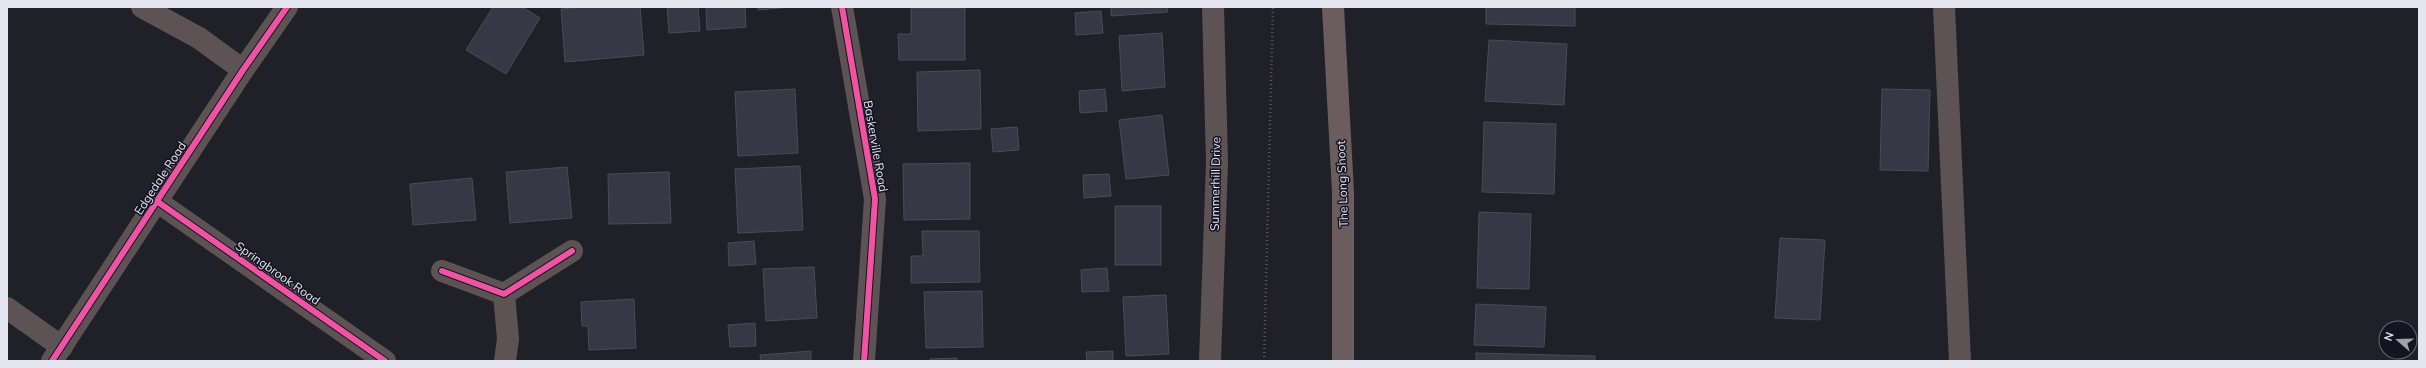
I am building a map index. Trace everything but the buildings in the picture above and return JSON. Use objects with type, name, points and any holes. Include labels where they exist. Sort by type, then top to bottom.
[{"type":"main road","name":"The Long Shoot","points":[[1333,7],[1343,192],[1343,361]]},
{"type":"street","points":[[142,7],[199,38],[243,70]]},
{"type":"street","name":"Edgedale Road","points":[[57,354],[158,202],[243,70],[287,7]]},
{"type":"street","name":"Baskerville Road","points":[[842,7],[875,199],[864,361]]},
{"type":"street","name":"Summerhill Drive","points":[[1210,361],[1217,163],[1213,7]]},
{"type":"street","points":[[1944,7],[1960,361]]},
{"type":"street","name":"Springbrook Road","points":[[158,202],[385,361]]},
{"type":"street","points":[[504,294],[572,251]]},
{"type":"street","points":[[442,271],[504,294]]},
{"type":"street","points":[[504,294],[508,339],[505,361]]},
{"type":"street","points":[[7,308],[57,354]]},
{"type":"path","points":[[1264,361],[1273,7]]},
{"type":"cycle path","points":[[52,361],[243,70],[287,7]]},
{"type":"cycle path","points":[[842,7],[875,199],[864,361]]},
{"type":"cycle path","points":[[158,202],[385,361]]},
{"type":"cycle path","points":[[442,271],[504,294],[572,251]]}]
